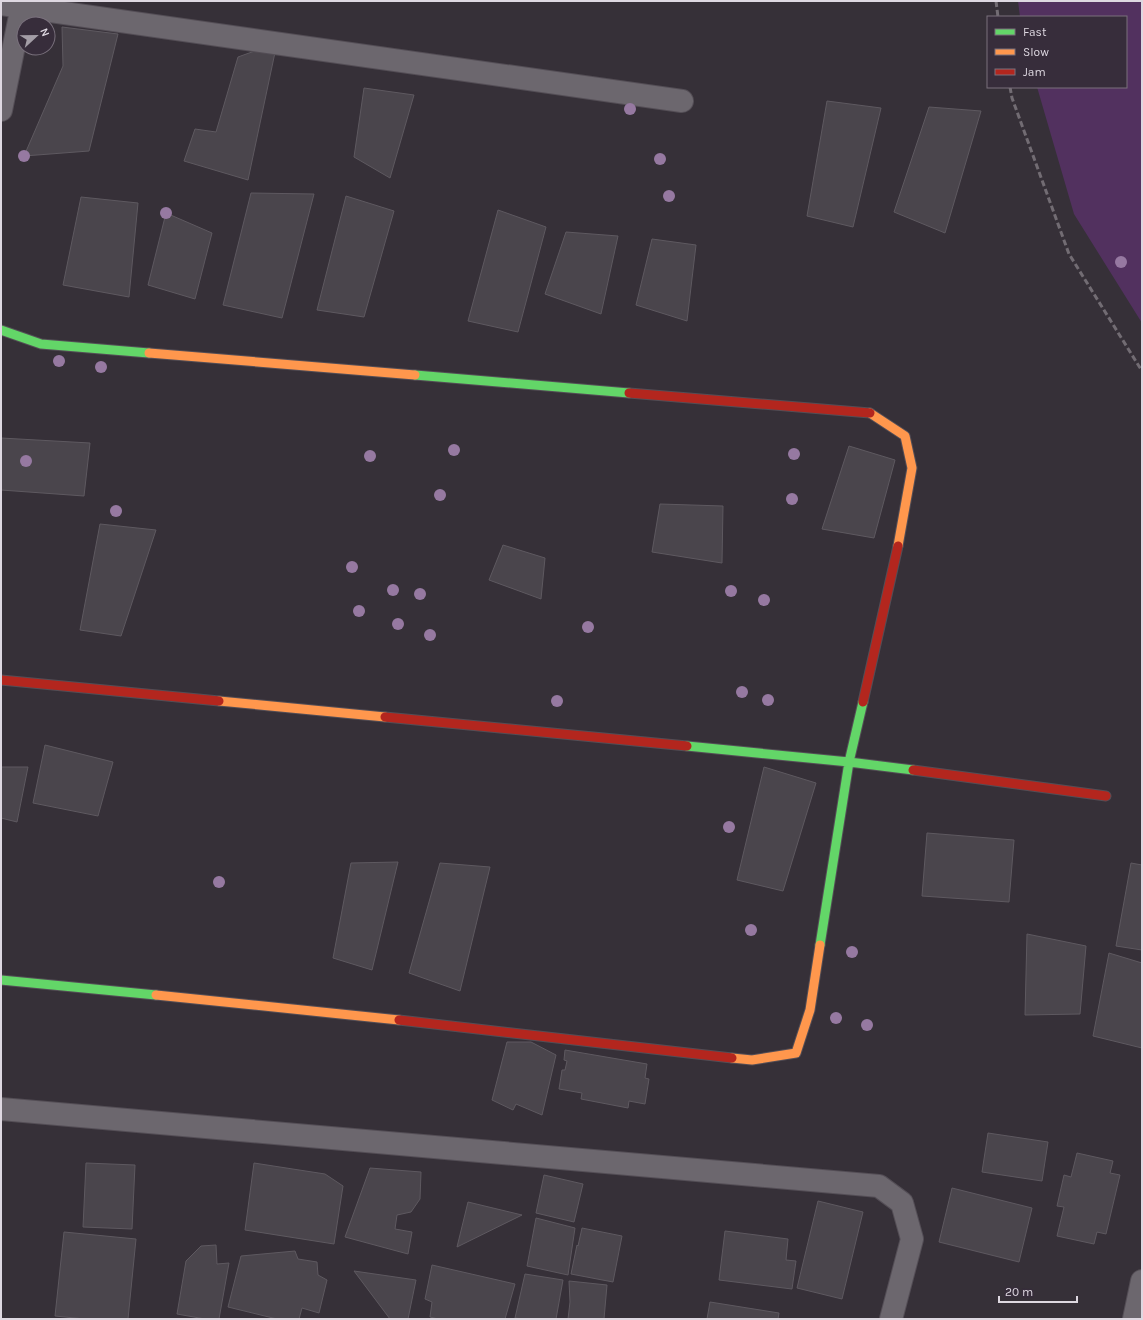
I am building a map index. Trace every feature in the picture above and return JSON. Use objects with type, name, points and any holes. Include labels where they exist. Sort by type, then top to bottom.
[{"type":"street","points":[[1,4],[682,101]]},
{"type":"street","points":[[1,110],[22,6]]},
{"type":"street","points":[[1,330],[41,344],[870,413],[905,436],[912,468],[901,535],[849,762],[810,1010],[796,1053],[752,1060],[280,1007],[1,980]]},
{"type":"street","points":[[1,680],[849,762],[1106,796]]},
{"type":"street","points":[[1,1109],[879,1186],[902,1203],[912,1239],[891,1319]]},
{"type":"street","points":[[1134,1319],[1142,1282]]},
{"type":"shaded area","points":[[1018,1],[1142,1],[1142,323],[1074,214],[1037,88],[1127,88],[1127,16],[1020,16]]},
{"type":"building","points":[[62,27],[118,34],[89,151],[24,156],[63,66]]},
{"type":"building","points":[[277,43],[248,180],[184,161],[195,129],[216,132],[238,57]]},
{"type":"building","points":[[364,88],[414,95],[390,178],[354,157]]},
{"type":"building","points":[[827,101],[881,108],[853,227],[807,216]]},
{"type":"building","points":[[929,107],[981,111],[945,233],[894,212]]},
{"type":"building","points":[[251,193],[314,194],[282,318],[223,305]]},
{"type":"building","points":[[346,196],[394,211],[364,317],[317,310]]},
{"type":"building","points":[[81,197],[138,203],[129,297],[63,285]]},
{"type":"building","points":[[498,210],[546,227],[518,332],[468,321]]},
{"type":"building","points":[[166,213],[212,233],[195,299],[148,285]]},
{"type":"building","points":[[566,232],[618,236],[601,314],[545,294]]},
{"type":"building","points":[[652,239],[696,245],[687,321],[636,305]]},
{"type":"building","points":[[1,438],[90,443],[84,496],[1,490]]},
{"type":"building","points":[[849,446],[895,460],[874,538],[822,529]]},
{"type":"building","points":[[660,504],[723,506],[722,563],[652,552]]},
{"type":"building","points":[[100,524],[156,530],[121,636],[80,630]]},
{"type":"building","points":[[503,545],[545,558],[541,599],[489,580]]},
{"type":"building","points":[[45,745],[113,762],[98,816],[33,803]]},
{"type":"building","points":[[1,767],[28,767],[17,822],[1,818]]},
{"type":"building","points":[[764,767],[816,783],[783,891],[737,880]]},
{"type":"building","points":[[927,833],[1014,840],[1009,902],[922,896]]},
{"type":"building","points":[[398,862],[372,970],[333,958],[351,863]]},
{"type":"building","points":[[440,863],[490,867],[460,991],[409,973]]},
{"type":"building","points":[[1131,863],[1142,865],[1142,950],[1116,946]]},
{"type":"building","points":[[1027,934],[1086,946],[1080,1014],[1025,1015]]},
{"type":"building","points":[[1109,953],[1142,963],[1142,1048],[1093,1036]]},
{"type":"building","points":[[507,1042],[531,1042],[556,1055],[542,1115],[516,1104],[513,1110],[492,1100]]},
{"type":"building","points":[[565,1050],[647,1064],[645,1078],[649,1079],[645,1104],[629,1101],[628,1108],[581,1099],[582,1093],[559,1089],[562,1070],[565,1070],[567,1061],[564,1060]]},
{"type":"building","points":[[988,1133],[1048,1142],[1042,1181],[982,1172]]},
{"type":"building","points":[[1077,1153],[1113,1161],[1110,1173],[1120,1175],[1106,1234],[1097,1232],[1094,1244],[1057,1236],[1064,1207],[1057,1206],[1064,1175],[1071,1177]]},
{"type":"building","points":[[86,1163],[135,1165],[132,1229],[83,1227]]},
{"type":"building","points":[[254,1163],[325,1174],[343,1186],[334,1244],[245,1230]]},
{"type":"building","points":[[370,1168],[421,1172],[420,1199],[411,1212],[397,1215],[395,1229],[412,1232],[408,1254],[345,1237]]},
{"type":"building","points":[[544,1175],[583,1184],[574,1222],[536,1213]]},
{"type":"building","points":[[952,1188],[1032,1208],[1019,1262],[939,1242]]},
{"type":"building","points":[[818,1201],[863,1212],[842,1299],[797,1288]]},
{"type":"building","points":[[468,1202],[522,1215],[457,1247]]},
{"type":"building","points":[[536,1218],[575,1228],[568,1275],[527,1266]]},
{"type":"building","points":[[582,1228],[622,1236],[613,1282],[571,1274]]},
{"type":"building","points":[[725,1231],[788,1239],[786,1260],[796,1261],[792,1289],[719,1280]]},
{"type":"building","points":[[64,1232],[136,1239],[128,1319],[85,1319],[55,1316]]},
{"type":"building","points":[[216,1245],[217,1264],[229,1263],[219,1319],[205,1319],[177,1314],[186,1261],[201,1246]]},
{"type":"building","points":[[295,1251],[298,1259],[317,1262],[318,1275],[327,1280],[319,1313],[302,1308],[299,1319],[277,1319],[228,1307],[241,1256]]},
{"type":"building","points":[[432,1265],[515,1284],[505,1319],[438,1319],[430,1317],[432,1302],[425,1299]]},
{"type":"building","points":[[354,1271],[416,1280],[408,1319],[390,1319]]},
{"type":"building","points":[[525,1274],[563,1280],[556,1319],[515,1318]]},
{"type":"building","points":[[569,1281],[607,1285],[604,1319],[568,1319],[570,1302]]},
{"type":"building","points":[[710,1302],[779,1313],[778,1319],[707,1319]]},
{"type":"railway","points":[[996,1],[998,16]]},
{"type":"railway","points":[[1010,88],[1012,98],[1069,254],[1142,371]]},
{"type":"traffic: fast","points":[[1,330],[41,344],[149,353]]},
{"type":"traffic: fast","points":[[415,375],[629,393]]},
{"type":"traffic: fast","points":[[820,945],[849,762],[863,702]]},
{"type":"traffic: fast","points":[[687,746],[913,770]]},
{"type":"traffic: fast","points":[[1,980],[156,995]]},
{"type":"traffic: slow","points":[[149,353],[415,375]]},
{"type":"traffic: slow","points":[[870,413],[905,436],[912,468],[898,546]]},
{"type":"traffic: slow","points":[[219,701],[385,717]]},
{"type":"traffic: slow","points":[[732,1058],[752,1060],[796,1053],[810,1010],[820,945]]},
{"type":"traffic: slow","points":[[156,995],[399,1020]]},
{"type":"traffic: jam","points":[[629,393],[870,413]]},
{"type":"traffic: jam","points":[[863,702],[898,546]]},
{"type":"traffic: jam","points":[[1,680],[219,701]]},
{"type":"traffic: jam","points":[[385,717],[687,746]]},
{"type":"traffic: jam","points":[[913,770],[1106,796]]},
{"type":"traffic: jam","points":[[399,1020],[732,1058]]}]
